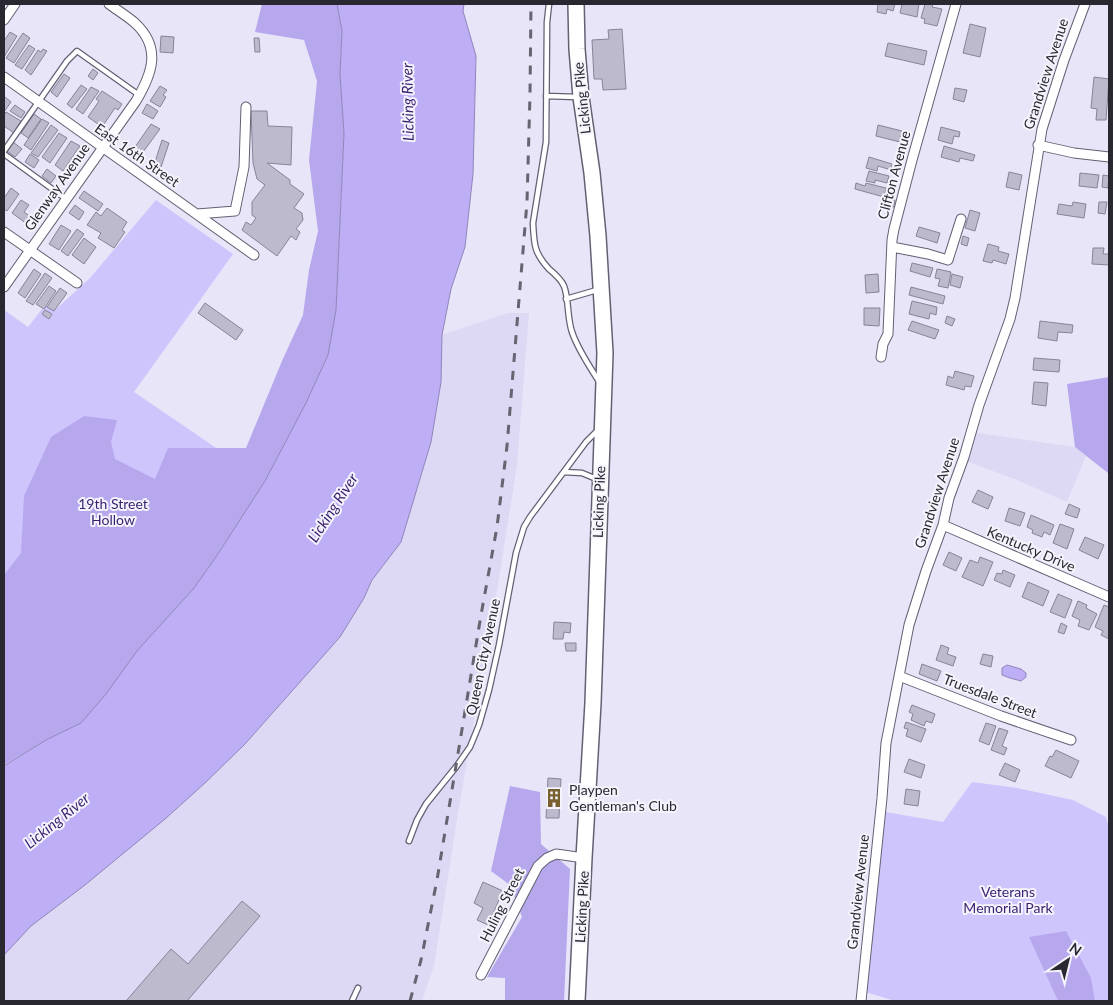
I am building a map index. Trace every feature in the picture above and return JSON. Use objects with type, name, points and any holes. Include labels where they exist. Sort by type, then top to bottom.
[{"type":"main road","name":"Licking Pike","points":[[576,4],[580,97],[593,182],[605,353],[593,703],[578,1001]]},
{"type":"street","name":"Glenway Avenue","points":[[4,287],[146,84],[152,60],[149,42],[134,22],[109,4]]},
{"type":"street","name":"Clifton Avenue","points":[[881,357],[883,344],[888,334],[894,229],[956,4]]},
{"type":"street","name":"Grandview Avenue","points":[[861,1001],[886,743],[909,625],[943,525],[949,498],[979,405],[1010,319],[1042,128],[1085,4]]},
{"type":"street","points":[[4,20],[12,5]]},
{"type":"street","name":"East 16th Street","points":[[4,77],[254,254]]},
{"type":"street","points":[[197,214],[235,211],[244,167],[246,107]]},
{"type":"street","points":[[1038,145],[1074,153],[1109,157]]},
{"type":"street","points":[[892,247],[948,260],[960,219]]},
{"type":"street","points":[[4,232],[77,283]]},
{"type":"street","name":"Kentucky Drive","points":[[943,525],[1109,597]]},
{"type":"street","name":"Truesdale Street","points":[[899,676],[1001,716],[1071,740]]},
{"type":"street","name":"Huling Street","points":[[481,975],[538,866],[547,858],[556,854],[584,858]]},
{"type":"lane","points":[[549,4],[547,22],[546,142],[534,223],[534,236],[536,250],[540,259],[561,280],[565,288],[572,332],[581,354],[603,388]]},
{"type":"lane","points":[[66,199],[4,153],[38,102],[67,61],[77,51],[139,95]]},
{"type":"lane","points":[[546,96],[580,97]]},
{"type":"lane","points":[[566,299],[601,289]]},
{"type":"lane","name":"Queen City Avenue","points":[[409,841],[426,804],[456,767],[473,741],[479,725],[499,645],[516,553],[524,527],[530,516],[586,442],[602,427]]},
{"type":"lane","points":[[564,472],[588,474],[600,480]]},
{"type":"lane","points":[[352,1001],[358,988]]},
{"type":"shaded area","points":[[508,313],[529,313],[517,465],[434,966],[422,1001],[4,1001],[4,955],[31,926],[85,885],[165,819],[205,783],[245,744],[340,637],[364,598],[372,580],[401,542],[431,442],[441,382],[442,335]]},
{"type":"shaded area","points":[[971,432],[1075,447],[1086,456],[1067,502],[1017,480],[963,460]]},
{"type":"green space","points":[[262,4],[337,4],[342,31],[340,74],[344,133],[336,310],[328,355],[306,403],[265,481],[194,588],[137,651],[106,695],[81,723],[46,740],[4,765],[4,575],[21,553],[24,496],[51,437],[84,416],[117,420],[111,442],[115,459],[155,479],[168,448],[246,448],[303,315],[309,270],[318,231],[309,160],[317,81],[304,40],[255,32]]},
{"type":"green space","name":"19th Street Hollow","points":[[156,200],[233,254],[134,392],[265,481],[166,619],[137,651],[106,695],[46,740],[4,765],[4,310],[28,327],[45,305],[54,311],[90,278]]},
{"type":"green space","points":[[1109,377],[1109,480],[1108,473],[1075,447],[1067,384]]},
{"type":"green space","name":"Veterans Memorial Park","points":[[972,782],[1017,788],[1073,800],[1106,817],[1109,829],[1109,1001],[895,1001],[862,991],[880,811],[943,822]]},
{"type":"green space","points":[[510,786],[540,792],[541,844],[570,869],[564,1001],[505,1001],[505,978],[487,977],[522,917],[510,885],[491,871]]},
{"type":"green space","points":[[1066,931],[1091,978],[1095,1001],[1058,1001],[1029,937]]},
{"type":"water","name":"Licking River","points":[[337,4],[464,4],[463,11],[476,56],[473,174],[465,247],[451,289],[442,335],[441,382],[431,442],[401,542],[372,580],[364,598],[340,637],[245,744],[165,819],[85,885],[31,926],[4,955],[4,766],[46,740],[81,723],[106,694],[137,651],[194,588],[265,481],[306,403],[328,355],[336,310],[344,133],[340,74],[342,31]]},
{"type":"water","points":[[1007,665],[1021,669],[1026,673],[1026,677],[1021,681],[1002,675],[1002,668]]},
{"type":"building","points":[[878,4],[895,4],[893,11],[887,9],[886,14],[877,12]]},
{"type":"building","points":[[902,4],[919,4],[917,17],[900,13]]},
{"type":"building","points":[[925,4],[933,4],[932,7],[942,9],[937,26],[924,23],[925,19],[921,18]]},
{"type":"building","points":[[970,24],[986,28],[980,57],[963,53]]},
{"type":"building","points":[[622,29],[626,89],[603,90],[602,79],[594,79],[592,40],[609,39],[608,30]]},
{"type":"building","points":[[10,32],[17,36],[4,57],[4,41]]},
{"type":"building","points":[[23,33],[30,38],[14,63],[6,58]]},
{"type":"building","points":[[161,36],[174,37],[173,53],[160,52]]},
{"type":"building","points":[[254,38],[259,38],[260,52],[255,52]]},
{"type":"building","points":[[888,43],[927,51],[924,65],[885,56]]},
{"type":"building","points":[[29,45],[35,49],[22,69],[15,65]]},
{"type":"building","points":[[43,49],[47,51],[31,75],[25,70],[38,50],[41,52]]},
{"type":"building","points":[[93,69],[98,73],[93,80],[88,76]]},
{"type":"building","points":[[64,74],[70,78],[57,97],[51,92]]},
{"type":"building","points":[[1094,77],[1109,79],[1106,120],[1096,120],[1097,109],[1091,108]]},
{"type":"building","points":[[81,85],[87,89],[72,108],[67,104]]},
{"type":"building","points":[[160,86],[167,90],[163,95],[166,97],[160,107],[150,101]]},
{"type":"building","points":[[91,87],[99,91],[83,114],[76,109]]},
{"type":"building","points":[[955,88],[967,90],[964,102],[953,99]]},
{"type":"building","points":[[102,91],[122,104],[118,110],[115,108],[102,127],[88,117],[99,101],[96,99]]},
{"type":"building","points":[[4,98],[11,102],[4,112]]},
{"type":"building","points":[[147,104],[158,111],[153,119],[142,113]]},
{"type":"building","points":[[15,105],[25,112],[21,118],[10,111]]},
{"type":"building","points":[[251,111],[267,111],[268,126],[292,127],[291,165],[267,163],[290,180],[290,184],[304,194],[294,208],[302,213],[303,220],[296,229],[300,232],[296,240],[291,236],[277,256],[242,230],[246,222],[251,225],[256,218],[252,215],[252,202],[265,185],[257,179],[253,163]]},
{"type":"building","points":[[6,112],[21,121],[14,133],[4,126],[4,115]]},
{"type":"building","points":[[34,114],[41,119],[28,138],[21,133]]},
{"type":"building","points":[[42,119],[49,123],[31,150],[24,145]]},
{"type":"building","points":[[151,124],[160,129],[143,152],[135,147]]},
{"type":"building","points":[[51,125],[58,130],[38,157],[31,153]]},
{"type":"building","points":[[878,125],[902,131],[900,142],[876,136]]},
{"type":"building","points":[[941,127],[960,132],[959,137],[954,136],[952,144],[938,140]]},
{"type":"building","points":[[59,133],[67,138],[50,163],[42,157]]},
{"type":"building","points":[[162,140],[169,143],[161,167],[154,165]]},
{"type":"building","points":[[71,141],[80,146],[63,171],[55,165]]},
{"type":"building","points":[[13,142],[22,149],[15,157],[7,151]]},
{"type":"building","points":[[944,146],[975,155],[973,161],[960,158],[959,162],[941,157]]},
{"type":"building","points":[[30,154],[39,160],[34,168],[25,162]]},
{"type":"building","points":[[869,157],[892,164],[891,170],[878,166],[877,171],[866,168]]},
{"type":"building","points":[[47,169],[56,176],[51,183],[42,176]]},
{"type":"building","points":[[869,171],[889,176],[887,183],[875,180],[875,183],[866,181]]},
{"type":"building","points":[[1009,172],[1022,175],[1019,190],[1006,187]]},
{"type":"building","points":[[1080,173],[1099,175],[1097,188],[1079,186]]},
{"type":"building","points":[[1103,175],[1109,176],[1108,188],[1102,187]]},
{"type":"building","points":[[856,183],[865,186],[866,183],[886,188],[884,197],[855,189]]},
{"type":"building","points":[[11,188],[19,194],[7,211],[4,209],[4,198]]},
{"type":"building","points":[[84,191],[103,204],[98,211],[79,198]]},
{"type":"building","points":[[882,198],[895,200],[894,207],[880,205]]},
{"type":"building","points":[[21,200],[29,205],[24,212],[31,217],[27,224],[12,213]]},
{"type":"building","points":[[1073,202],[1086,204],[1084,218],[1057,214],[1059,204],[1072,206]]},
{"type":"building","points":[[1099,202],[1107,202],[1105,214],[1098,213]]},
{"type":"building","points":[[75,205],[84,212],[79,220],[69,213]]},
{"type":"building","points":[[107,208],[127,222],[122,230],[125,232],[114,248],[98,238],[101,233],[87,225],[96,212],[101,216]]},
{"type":"building","points":[[970,210],[980,213],[975,231],[965,228]]},
{"type":"building","points":[[61,225],[71,231],[59,250],[49,244]]},
{"type":"building","points":[[919,227],[940,233],[937,243],[916,236]]},
{"type":"building","points":[[77,229],[84,234],[68,256],[61,251]]},
{"type":"building","points":[[963,236],[969,238],[967,246],[961,244]]},
{"type":"building","points":[[84,238],[96,247],[84,264],[72,255]]},
{"type":"building","points":[[988,244],[999,247],[998,251],[1009,254],[1006,264],[993,260],[992,263],[983,261]]},
{"type":"building","points":[[1093,248],[1104,248],[1103,254],[1109,254],[1109,265],[1092,264]]},
{"type":"building","points":[[912,263],[933,268],[930,277],[910,271]]},
{"type":"building","points":[[34,269],[41,274],[25,298],[18,293]]},
{"type":"building","points":[[937,269],[951,272],[948,288],[938,286],[940,279],[935,278]]},
{"type":"building","points":[[45,273],[52,278],[33,305],[26,301]]},
{"type":"building","points":[[878,274],[879,292],[866,293],[865,275]]},
{"type":"building","points":[[952,274],[963,277],[960,288],[950,285]]},
{"type":"building","points":[[49,286],[56,291],[44,309],[36,304]]},
{"type":"building","points":[[911,287],[945,296],[943,304],[909,295]]},
{"type":"building","points":[[60,288],[67,293],[54,311],[47,307]]},
{"type":"building","points":[[912,301],[937,307],[936,315],[930,313],[929,319],[909,314]]},
{"type":"building","points":[[205,303],[243,330],[236,340],[198,313]]},
{"type":"building","points":[[864,308],[880,308],[879,326],[864,325]]},
{"type":"building","points":[[45,310],[52,314],[49,319],[42,314]]},
{"type":"building","points":[[947,316],[955,319],[952,326],[945,323]]},
{"type":"building","points":[[912,321],[939,330],[935,339],[908,330]]},
{"type":"building","points":[[1040,321],[1073,325],[1072,333],[1058,332],[1057,341],[1038,338]]},
{"type":"building","points":[[1034,358],[1060,360],[1059,372],[1033,370]]},
{"type":"building","points":[[955,371],[974,376],[971,387],[965,386],[964,390],[946,385],[948,376],[953,378]]},
{"type":"building","points":[[1034,382],[1048,383],[1046,406],[1032,404]]},
{"type":"building","points":[[978,490],[993,497],[988,509],[972,502]]},
{"type":"building","points":[[1069,504],[1080,509],[1077,518],[1065,514]]},
{"type":"building","points":[[1009,508],[1025,513],[1020,526],[1005,521]]},
{"type":"building","points":[[1031,515],[1054,525],[1050,535],[1044,532],[1042,537],[1032,533],[1033,530],[1027,527]]},
{"type":"building","points":[[1060,524],[1074,529],[1067,549],[1053,543]]},
{"type":"building","points":[[1085,537],[1104,545],[1098,559],[1079,550]]},
{"type":"building","points":[[949,552],[962,558],[956,571],[943,565]]},
{"type":"building","points":[[980,557],[993,562],[983,586],[962,577],[970,560],[978,563]]},
{"type":"building","points":[[1003,570],[1015,575],[1010,587],[994,580],[997,573],[1002,574]]},
{"type":"building","points":[[1028,582],[1049,591],[1043,606],[1022,597]]},
{"type":"building","points":[[1058,594],[1072,600],[1065,618],[1050,612]]},
{"type":"building","points":[[1078,601],[1087,605],[1086,608],[1097,614],[1089,630],[1078,626],[1080,620],[1072,616]]},
{"type":"building","points":[[1104,605],[1109,607],[1109,639],[1101,635],[1103,631],[1095,627]]},
{"type":"building","points":[[554,622],[571,623],[570,633],[564,632],[563,639],[553,639]]},
{"type":"building","points":[[1061,623],[1067,626],[1064,634],[1058,632]]},
{"type":"building","points":[[565,643],[576,643],[576,651],[566,651]]},
{"type":"building","points":[[941,645],[949,648],[947,654],[956,657],[953,666],[936,660]]},
{"type":"building","points":[[983,654],[993,656],[991,667],[980,664]]},
{"type":"building","points":[[922,664],[941,671],[937,681],[919,674]]},
{"type":"building","points":[[912,705],[935,714],[932,723],[926,721],[924,726],[911,720],[913,714],[909,712]]},
{"type":"building","points":[[906,722],[926,729],[921,742],[906,736],[908,729],[904,728]]},
{"type":"building","points":[[986,723],[996,726],[989,745],[979,741]]},
{"type":"building","points":[[999,728],[1008,731],[1002,746],[1007,748],[1004,755],[991,750]]},
{"type":"building","points":[[1056,750],[1079,761],[1071,778],[1045,766],[1050,756],[1052,757]]},
{"type":"building","points":[[909,759],[925,765],[921,778],[904,772]]},
{"type":"building","points":[[1005,763],[1020,770],[1015,782],[999,775]]},
{"type":"building","name":"Playpen Gentleman's Club","points":[[548,778],[561,779],[559,818],[546,818]]},
{"type":"building","points":[[906,789],[920,791],[918,806],[904,804]]},
{"type":"building","points":[[483,882],[503,891],[488,925],[477,920],[483,908],[474,903]]},
{"type":"building","points":[[242,901],[260,916],[187,1001],[126,1001],[171,949],[188,964]]},
{"type":"railway","points":[[410,1001],[421,960],[437,880],[497,527],[507,446],[527,202],[531,4]]},
{"type":"place","name":"Playpen Gentleman's Club","points":[[554,798]]}]
